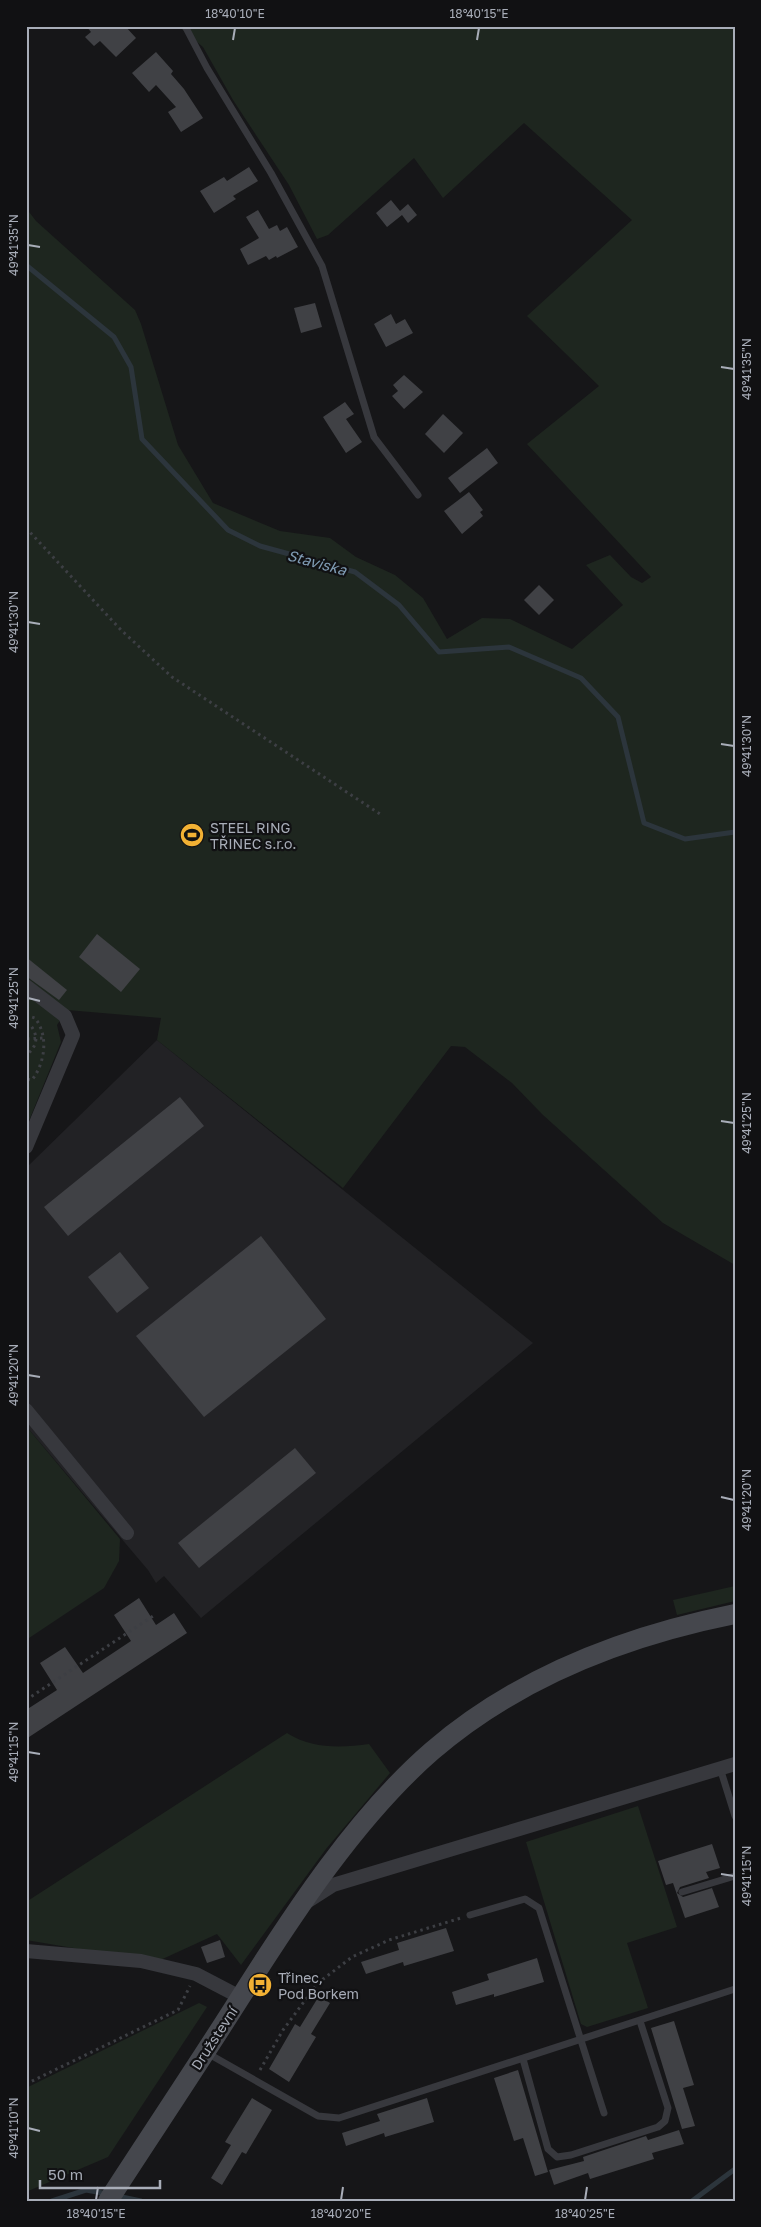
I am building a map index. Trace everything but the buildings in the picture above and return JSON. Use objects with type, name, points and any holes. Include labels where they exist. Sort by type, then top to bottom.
[{"type":"street","points":[[26,986],[65,1016],[73,1035],[26,1147]]},
{"type":"street","points":[[26,1410],[127,1533]]},
{"type":"street","name":"Družstevní","points":[[108,2201],[266,1955],[378,1804],[433,1751],[510,1696],[555,1672],[603,1650],[648,1634],[735,1614]]},
{"type":"street","points":[[303,1904],[333,1885],[735,1764]]},
{"type":"street","points":[[26,1951],[141,1960],[196,1974],[240,1997]]},
{"type":"lane","points":[[185,26],[207,68],[271,173],[322,266],[374,437],[418,495]]},
{"type":"lane","points":[[720,1768],[735,1816]]},
{"type":"lane","points":[[682,1892],[735,1876]]},
{"type":"lane","points":[[470,1916],[525,1899],[538,1908],[582,2039],[604,2113]]},
{"type":"lane","points":[[204,2052],[254,2082],[318,2116],[339,2118],[735,1990]]},
{"type":"lane","points":[[524,2059],[548,2149],[557,2157],[571,2155],[649,2130],[665,2121],[668,2108],[640,2021]]},
{"type":"path","points":[[26,528],[121,630],[172,677],[380,814]]},
{"type":"path","points":[[26,1015],[35,1018],[41,1027],[44,1038],[44,1047],[36,1074],[32,1080],[26,1079]]},
{"type":"path","points":[[26,1024],[31,1026],[36,1038],[35,1046],[26,1055]]},
{"type":"path","points":[[26,1039],[44,1038]]},
{"type":"path","points":[[26,1700],[153,1616]]},
{"type":"path","points":[[254,2082],[283,2030],[318,1983],[352,1957],[390,1940],[470,1916]]},
{"type":"path","points":[[26,2084],[178,2010],[196,1974]]},
{"type":"shaded area","points":[[178,26],[735,26],[735,1265],[663,1223],[543,1115],[512,1083],[465,1047],[451,1046],[343,1188],[157,1040],[161,1018],[67,1010],[57,1025],[61,1042],[26,1128],[26,208],[36,221],[135,310],[178,445],[213,503],[280,531],[330,538],[356,557],[395,575],[423,598],[447,639],[482,618],[510,619],[572,649],[623,605],[586,565],[610,555],[631,577],[642,583],[651,577],[527,444],[599,386],[527,316],[632,220],[524,123],[443,198],[414,158],[328,235],[317,239],[289,185],[233,100],[203,47]]},
{"type":"shaded area","points":[[157,1040],[533,1343],[201,1618],[164,1576],[156,1583],[148,1570],[26,1426],[26,1168]]},
{"type":"shaded area","points":[[26,1426],[120,1539],[119,1561],[104,1588],[26,1640]]},
{"type":"shaded area","points":[[735,1586],[735,1601],[677,1615],[673,1600]]},
{"type":"shaded area","points":[[287,1733],[317,1745],[348,1746],[369,1744],[390,1773],[326,1849],[241,1965],[217,1934],[156,1962],[26,1940],[26,1902]]},
{"type":"shaded area","points":[[638,1806],[677,1927],[627,1943],[648,2008],[587,2027],[581,2024],[526,1842]]},
{"type":"shaded area","points":[[199,2003],[207,2007],[108,2157],[26,2192],[26,2088]]},
{"type":"waterway","name":"Staviska","points":[[26,265],[114,337],[131,367],[142,439],[228,530],[260,546],[355,572],[399,605],[439,652],[509,647],[581,678],[618,717],[644,823],[685,839],[735,832]]},
{"type":"waterway","points":[[692,2201],[735,2169]]},
{"type":"waterway","points":[[52,2201],[86,2190],[108,2194]]},
{"type":"waterway","points":[[117,2196],[141,2201]]},
{"type":"place","name":"STEEL RING TŘINEC s.r.o.","points":[[192,835]]},
{"type":"place","name":"Třinec, Pod Borkem","points":[[260,1985]]}]
